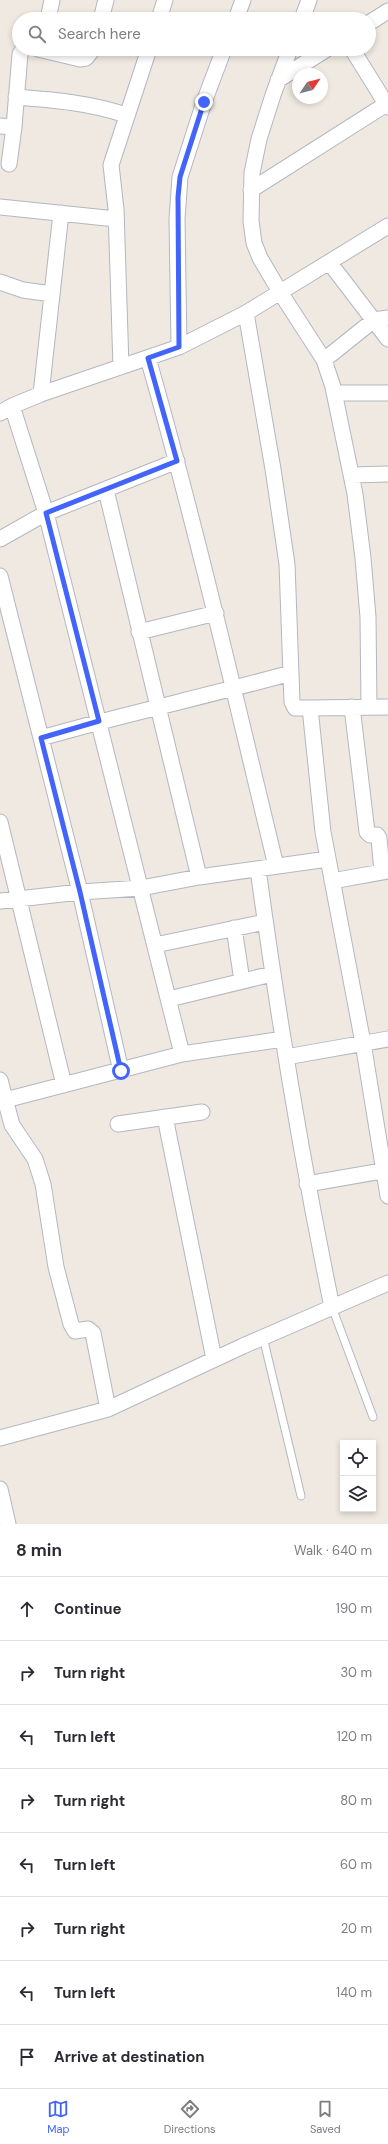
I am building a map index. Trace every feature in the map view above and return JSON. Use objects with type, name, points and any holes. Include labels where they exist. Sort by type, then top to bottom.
[{"type":"street","points":[[49,12],[52,0]]},
{"type":"street","points":[[103,12],[106,0]]},
{"type":"street","points":[[161,12],[165,0]]},
{"type":"street","points":[[239,12],[243,0]]},
{"type":"street","points":[[305,12],[309,0]]},
{"type":"street","points":[[376,19],[388,11]]},
{"type":"street","points":[[9,164],[7,127],[16,98],[20,56]]},
{"type":"street","points":[[71,56],[80,58],[86,58],[87,56]]},
{"type":"street","points":[[121,367],[116,219],[111,165],[126,115],[147,56]]},
{"type":"street","points":[[179,347],[177,219],[180,177],[204,102],[221,56]]},
{"type":"street","points":[[287,56],[259,139],[252,173],[251,221],[254,243],[280,292],[324,360],[334,393],[351,475],[363,558],[368,617],[369,707]]},
{"type":"street","points":[[278,80],[316,56]]},
{"type":"street","points":[[252,190],[388,105],[356,56]]},
{"type":"street","points":[[16,98],[79,102],[126,115]]},
{"type":"street","points":[[0,207],[116,219]]},
{"type":"street","points":[[41,394],[61,213]]},
{"type":"street","points":[[182,1054],[46,513],[6,409],[41,394],[179,347],[246,313],[388,226]]},
{"type":"street","points":[[329,262],[381,319],[388,339]]},
{"type":"street","points":[[0,282],[23,290],[52,294]]},
{"type":"street","points":[[246,313],[273,469],[287,564],[292,705],[295,708],[388,706]]},
{"type":"street","points":[[324,360],[381,319]]},
{"type":"street","points":[[148,358],[177,461],[216,613],[276,866]]},
{"type":"street","points":[[334,393],[388,393]]},
{"type":"street","points":[[0,539],[46,513],[177,461]]},
{"type":"street","points":[[351,475],[388,474]]},
{"type":"street","points":[[106,490],[199,877]]},
{"type":"street","points":[[0,576],[80,892],[121,1071]]},
{"type":"street","points":[[139,632],[216,613]]},
{"type":"street","points":[[41,738],[99,721],[157,706],[234,689],[291,673]]},
{"type":"street","points":[[332,881],[385,871],[379,838],[377,835],[370,836],[367,832],[352,707]]},
{"type":"street","points":[[310,708],[323,832],[386,1170],[388,1196]]},
{"type":"street","points":[[0,822],[64,1085]]},
{"type":"street","points":[[0,901],[80,892],[141,888],[199,877],[328,859]]},
{"type":"street","points":[[258,869],[272,974],[307,1184],[332,1307]]},
{"type":"street","points":[[155,945],[265,922]]},
{"type":"street","points":[[234,928],[242,981]]},
{"type":"street","points":[[169,999],[272,974]]},
{"type":"street","points":[[5,1099],[121,1071],[182,1054],[283,1039]]},
{"type":"street","points":[[286,1057],[363,1042],[388,1039]]},
{"type":"street","points":[[0,1080],[12,1125],[35,1159],[42,1184],[56,1267],[71,1324],[75,1331],[88,1329],[93,1332],[108,1409]]},
{"type":"street","points":[[118,1124],[202,1112]]},
{"type":"street","points":[[164,1117],[214,1359]]},
{"type":"street","points":[[307,1184],[386,1170]]},
{"type":"street","points":[[0,1438],[108,1409],[263,1337],[388,1284]]},
{"type":"street","points":[[0,1489],[8,1524]]},
{"type":"lane","points":[[332,1307],[373,1417]]},
{"type":"lane","points":[[263,1337],[301,1496]]},
{"type":"route","points":[[121,1071],[80,892],[41,738],[99,721],[46,513],[177,461],[148,358],[179,347],[177,219],[180,177],[204,102]]}]
